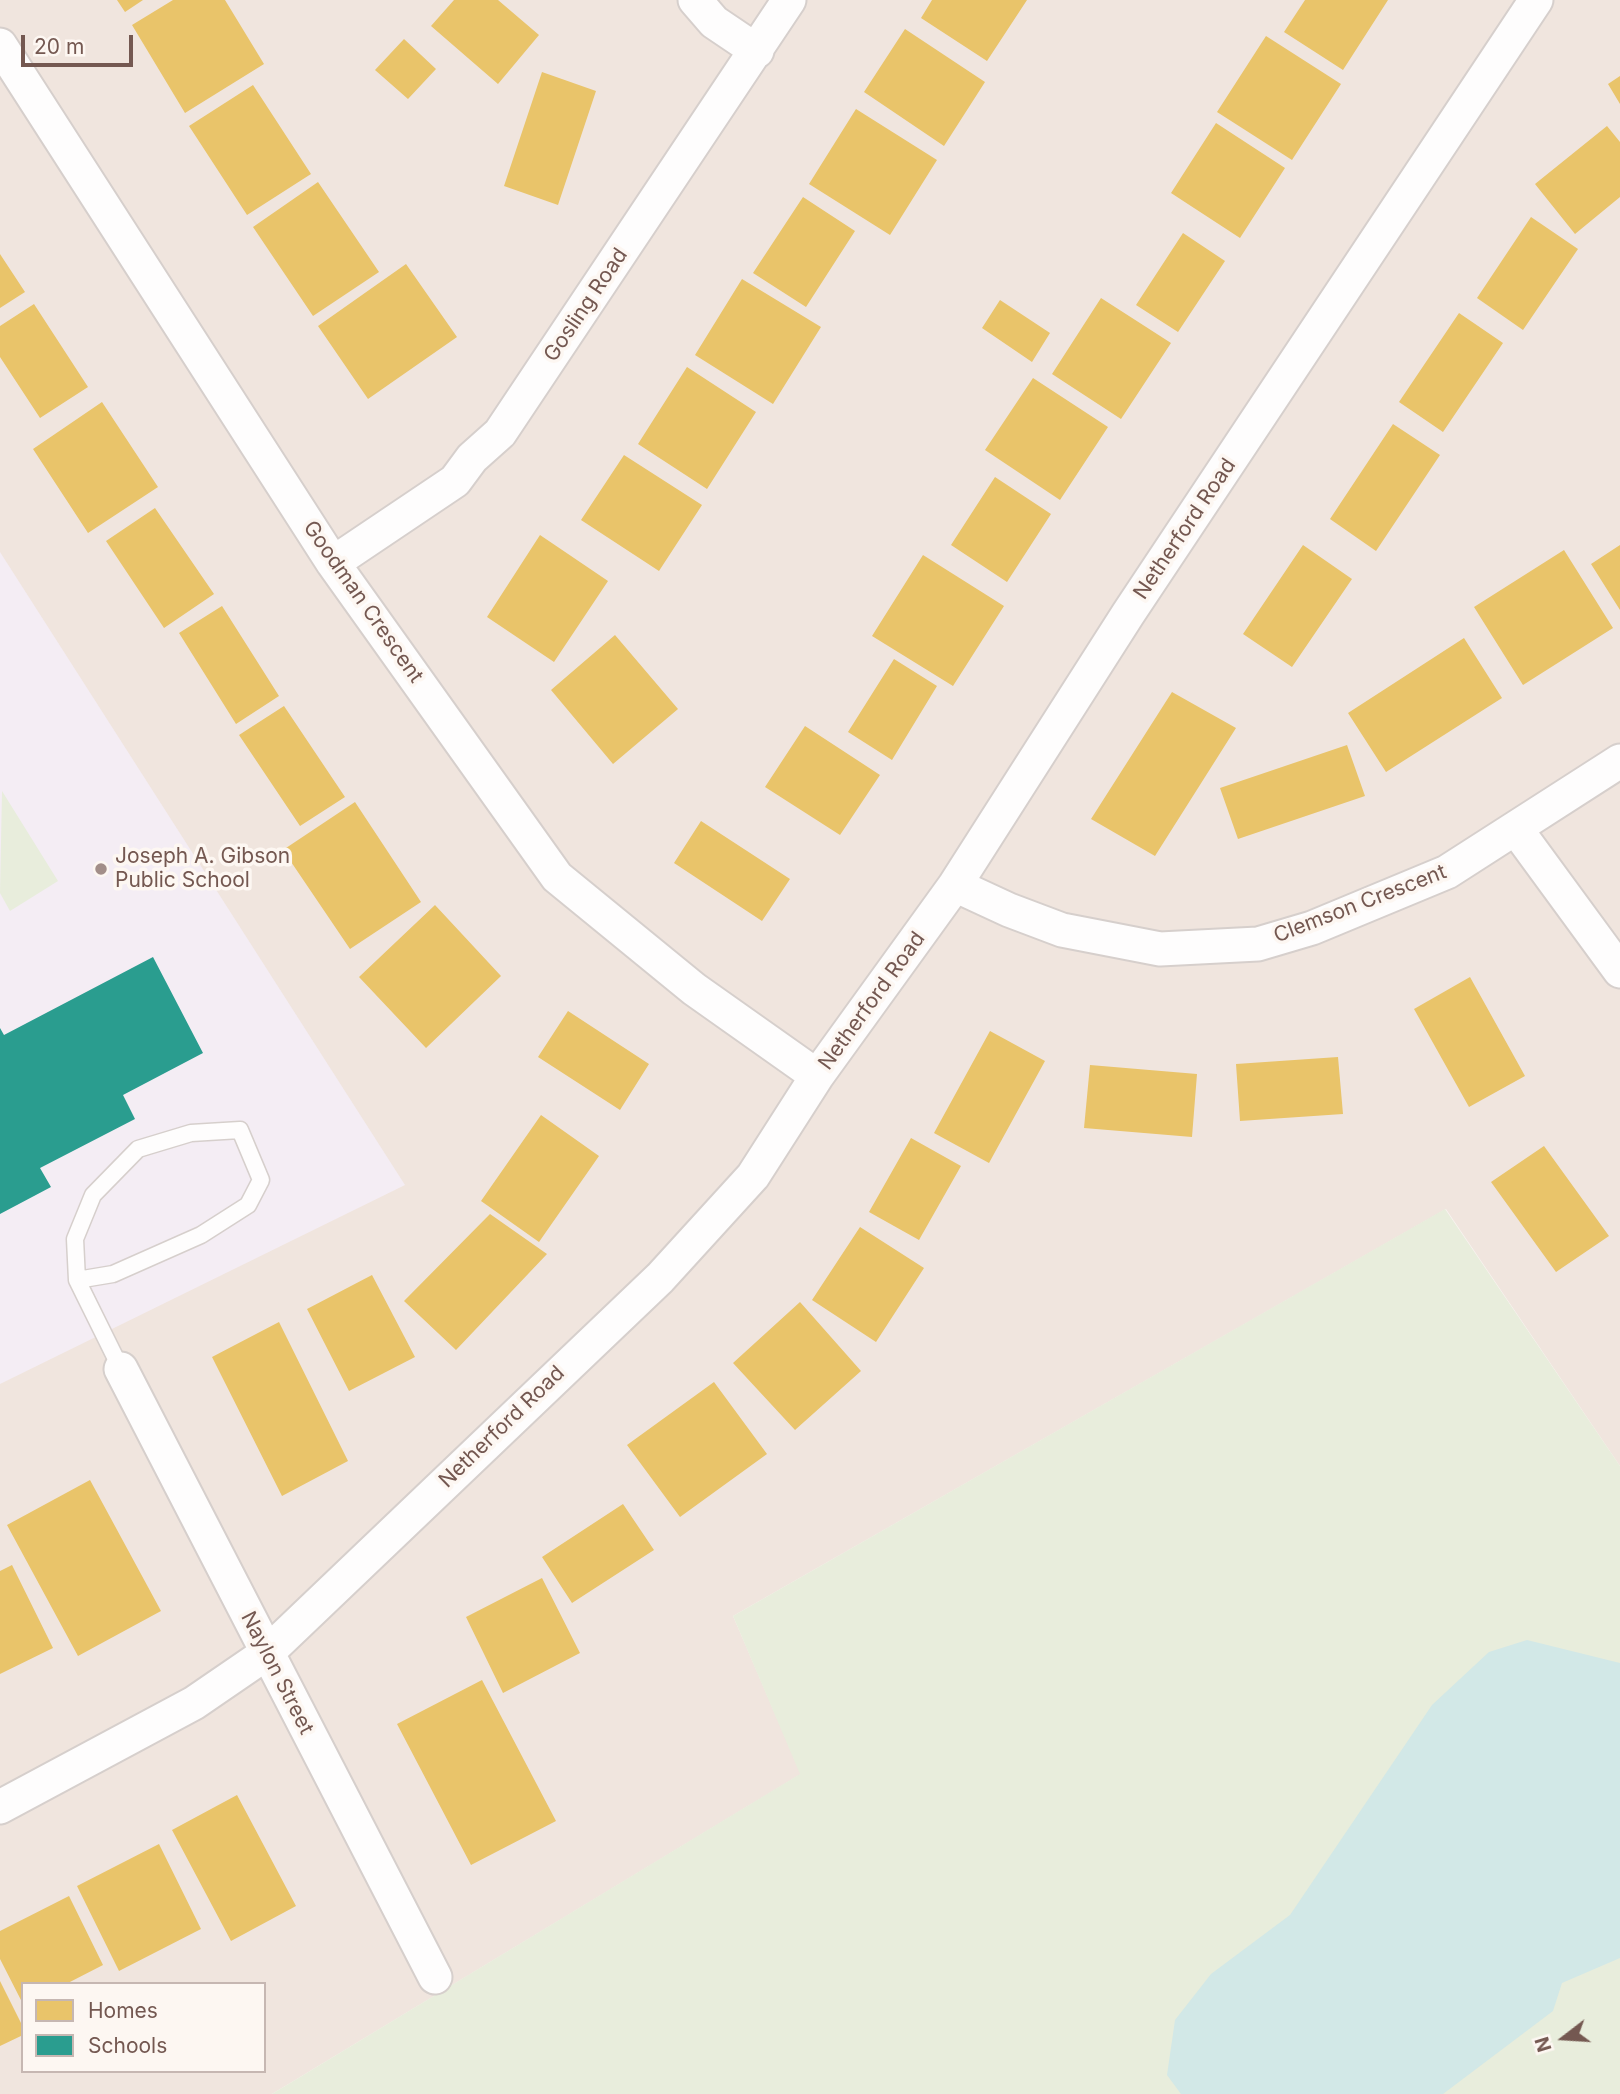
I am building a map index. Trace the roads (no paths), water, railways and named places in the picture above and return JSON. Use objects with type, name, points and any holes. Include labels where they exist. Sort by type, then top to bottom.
[{"type":"street","points":[[695,0],[714,22],[757,51]]},
{"type":"street","name":"Gosling Road","points":[[333,562],[455,481],[472,458],[500,433],[789,0]]},
{"type":"street","name":"Netherford Road","points":[[0,1807],[194,1703],[267,1653],[660,1278],[753,1176],[817,1076],[956,885],[1128,614],[1536,0]]},
{"type":"street","name":"Goodman Crescent","points":[[0,45],[333,562],[557,877],[694,989],[817,1076]]},
{"type":"street","name":"Clemson Crescent","points":[[956,885],[1009,910],[1062,930],[1160,949],[1258,944],[1312,928],[1447,872],[1620,761]]},
{"type":"street","points":[[1516,829],[1620,971]]},
{"type":"street","name":"Naylon Street","points":[[121,1369],[435,1977]]},
{"type":"lane","points":[[77,1280],[117,1272],[201,1235],[248,1205],[261,1180],[240,1130],[191,1133],[138,1149],[93,1195],[75,1239],[77,1280],[121,1369]]},
{"type":"place","name":"Joseph A. Gibson Public School","points":[[101,869]]}]
